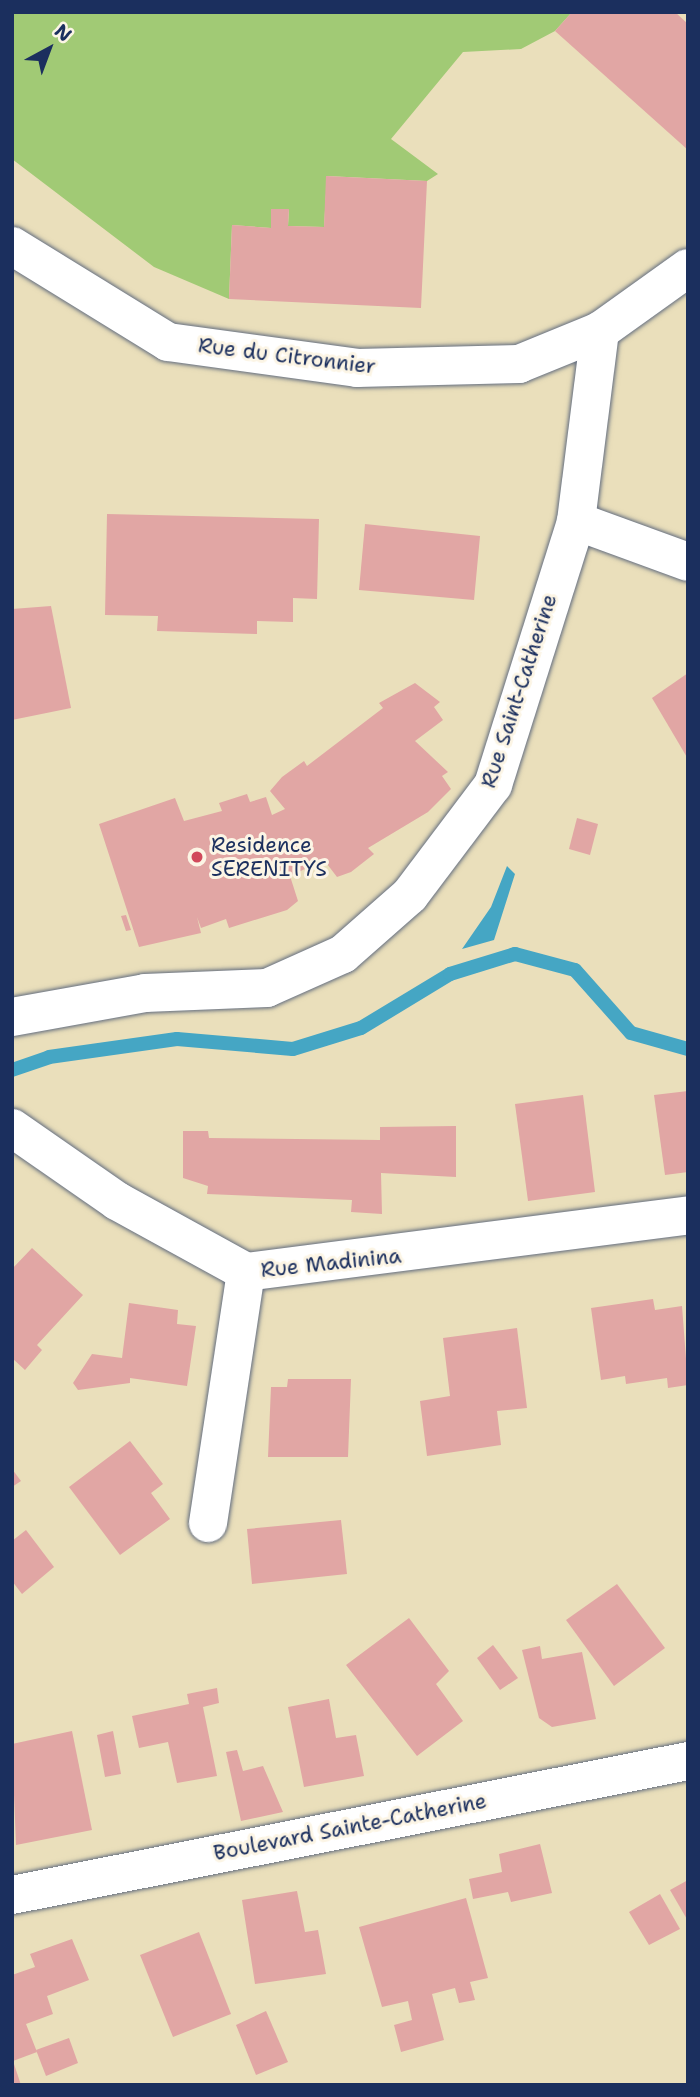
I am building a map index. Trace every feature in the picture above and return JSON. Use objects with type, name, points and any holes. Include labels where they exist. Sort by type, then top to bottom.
[{"type":"street","name":"Rue du Citronnier","points":[[12,246],[167,342],[357,368],[519,364],[600,331],[688,268]]},
{"type":"street","name":"Rue Saint-Catherine","points":[[12,1017],[145,993],[267,988],[343,954],[410,895],[492,785],[576,521],[600,331]]},
{"type":"street","points":[[576,521],[688,562]]},
{"type":"street","name":"Rue Madinina","points":[[12,1128],[117,1201],[246,1272],[688,1216]]},
{"type":"street","points":[[208,1523],[246,1272]]},
{"type":"street","name":"Boulevard Sainte-Catherine","points":[[12,1895],[688,1761]]},
{"type":"green space","points":[[12,12],[572,12],[555,31],[521,49],[463,52],[391,139],[438,174],[427,181],[327,176],[324,227],[288,226],[289,210],[271,209],[271,228],[232,225],[229,299],[154,267],[12,159]]},
{"type":"water","points":[[507,866],[515,874],[494,940],[462,949],[491,907]]},
{"type":"building","points":[[572,12],[675,12],[688,24],[688,150],[555,31]]},
{"type":"building","points":[[326,176],[427,181],[421,308],[229,299],[232,225],[271,228],[271,209],[289,209],[288,226],[324,227]]},
{"type":"building","points":[[107,514],[319,519],[317,599],[293,598],[293,622],[257,621],[257,634],[157,631],[158,616],[105,615]]},
{"type":"building","points":[[365,524],[480,536],[474,600],[359,590]]},
{"type":"building","points":[[51,606],[71,708],[12,720],[12,609]]},
{"type":"building","points":[[688,673],[688,759],[652,698]]},
{"type":"building","points":[[415,683],[440,702],[434,707],[443,720],[415,741],[448,772],[442,776],[451,789],[428,812],[368,848],[374,854],[351,872],[337,877],[324,860],[290,876],[298,901],[287,910],[229,928],[226,919],[201,928],[197,917],[201,933],[139,947],[99,824],[175,798],[184,821],[222,811],[219,803],[247,794],[250,802],[266,797],[272,815],[285,809],[270,791],[282,777],[304,761],[307,766],[383,708],[379,703]]},
{"type":"building","points":[[577,818],[598,824],[590,855],[569,849]]},
{"type":"building","points":[[126,915],[131,930],[126,931],[121,916]]},
{"type":"building","points":[[688,1091],[688,1172],[665,1175],[654,1095]]},
{"type":"building","points":[[583,1095],[595,1192],[528,1201],[515,1104]]},
{"type":"building","points":[[456,1126],[456,1177],[381,1173],[382,1214],[351,1212],[352,1200],[207,1194],[208,1186],[183,1178],[183,1131],[208,1131],[209,1138],[380,1140],[380,1127]]},
{"type":"building","points":[[32,1248],[83,1295],[37,1345],[42,1350],[25,1370],[12,1358],[12,1269]]},
{"type":"building","points":[[653,1299],[655,1310],[682,1306],[688,1385],[668,1388],[667,1378],[626,1384],[625,1376],[601,1380],[591,1308]]},
{"type":"building","points":[[129,1303],[178,1310],[177,1324],[196,1326],[187,1386],[130,1378],[130,1383],[78,1390],[73,1383],[92,1354],[122,1358]]},
{"type":"building","points":[[517,1328],[527,1408],[497,1411],[501,1445],[427,1456],[420,1401],[450,1396],[443,1338]]},
{"type":"building","points":[[288,1379],[351,1379],[348,1457],[268,1457],[271,1387],[287,1387]]},
{"type":"building","points":[[130,1441],[163,1484],[151,1493],[170,1519],[120,1555],[69,1487]]},
{"type":"building","points":[[12,1469],[21,1481],[12,1487]]},
{"type":"building","points":[[341,1520],[347,1574],[252,1584],[247,1529]]},
{"type":"building","points":[[26,1530],[54,1567],[22,1594],[12,1581],[12,1541]]},
{"type":"building","points":[[617,1584],[665,1648],[614,1686],[566,1620]]},
{"type":"building","points":[[409,1618],[449,1671],[436,1684],[463,1721],[417,1756],[346,1665]]},
{"type":"building","points":[[493,1645],[518,1678],[500,1690],[477,1658]]},
{"type":"building","points":[[540,1646],[542,1659],[582,1652],[596,1719],[552,1727],[539,1718],[522,1650]]},
{"type":"building","points":[[217,1688],[219,1703],[203,1707],[217,1776],[177,1783],[168,1742],[139,1748],[132,1716],[189,1704],[187,1694]]},
{"type":"building","points":[[329,1699],[336,1738],[356,1735],[364,1776],[304,1787],[288,1707]]},
{"type":"building","points":[[72,1731],[92,1830],[16,1845],[12,1744]]},
{"type":"building","points":[[113,1731],[121,1774],[105,1777],[97,1735]]},
{"type":"building","points":[[237,1750],[243,1771],[263,1766],[283,1812],[241,1821],[226,1752]]},
{"type":"building","points":[[540,1844],[552,1893],[511,1902],[508,1892],[473,1899],[469,1879],[502,1872],[499,1854]]},
{"type":"building","points":[[688,1880],[688,1921],[670,1890]]},
{"type":"building","points":[[297,1891],[305,1932],[318,1930],[326,1974],[255,1984],[242,1900]]},
{"type":"building","points":[[660,1894],[680,1929],[649,1945],[629,1912]]},
{"type":"building","points":[[466,1898],[488,1978],[470,1982],[475,2000],[459,2003],[455,1988],[432,1994],[444,2040],[401,2052],[394,2025],[412,2020],[408,2001],[382,2007],[359,1927]]},
{"type":"building","points":[[199,1932],[231,2014],[173,2037],[140,1955]]},
{"type":"building","points":[[72,1939],[89,1980],[47,1996],[53,2014],[26,2024],[37,2052],[13,2061],[21,2085],[12,2085],[12,1975],[35,1967],[30,1954]]},
{"type":"building","points":[[266,2011],[288,2062],[256,2075],[236,2025]]},
{"type":"building","points":[[69,2038],[78,2063],[46,2076],[36,2050]]},
{"type":"waterway","points":[[12,1070],[49,1057],[177,1039],[293,1049],[361,1028],[450,974],[515,954],[575,970],[631,1033],[688,1049]]},
{"type":"place","name":"Residence SERENITYS","points":[[197,857]]}]
